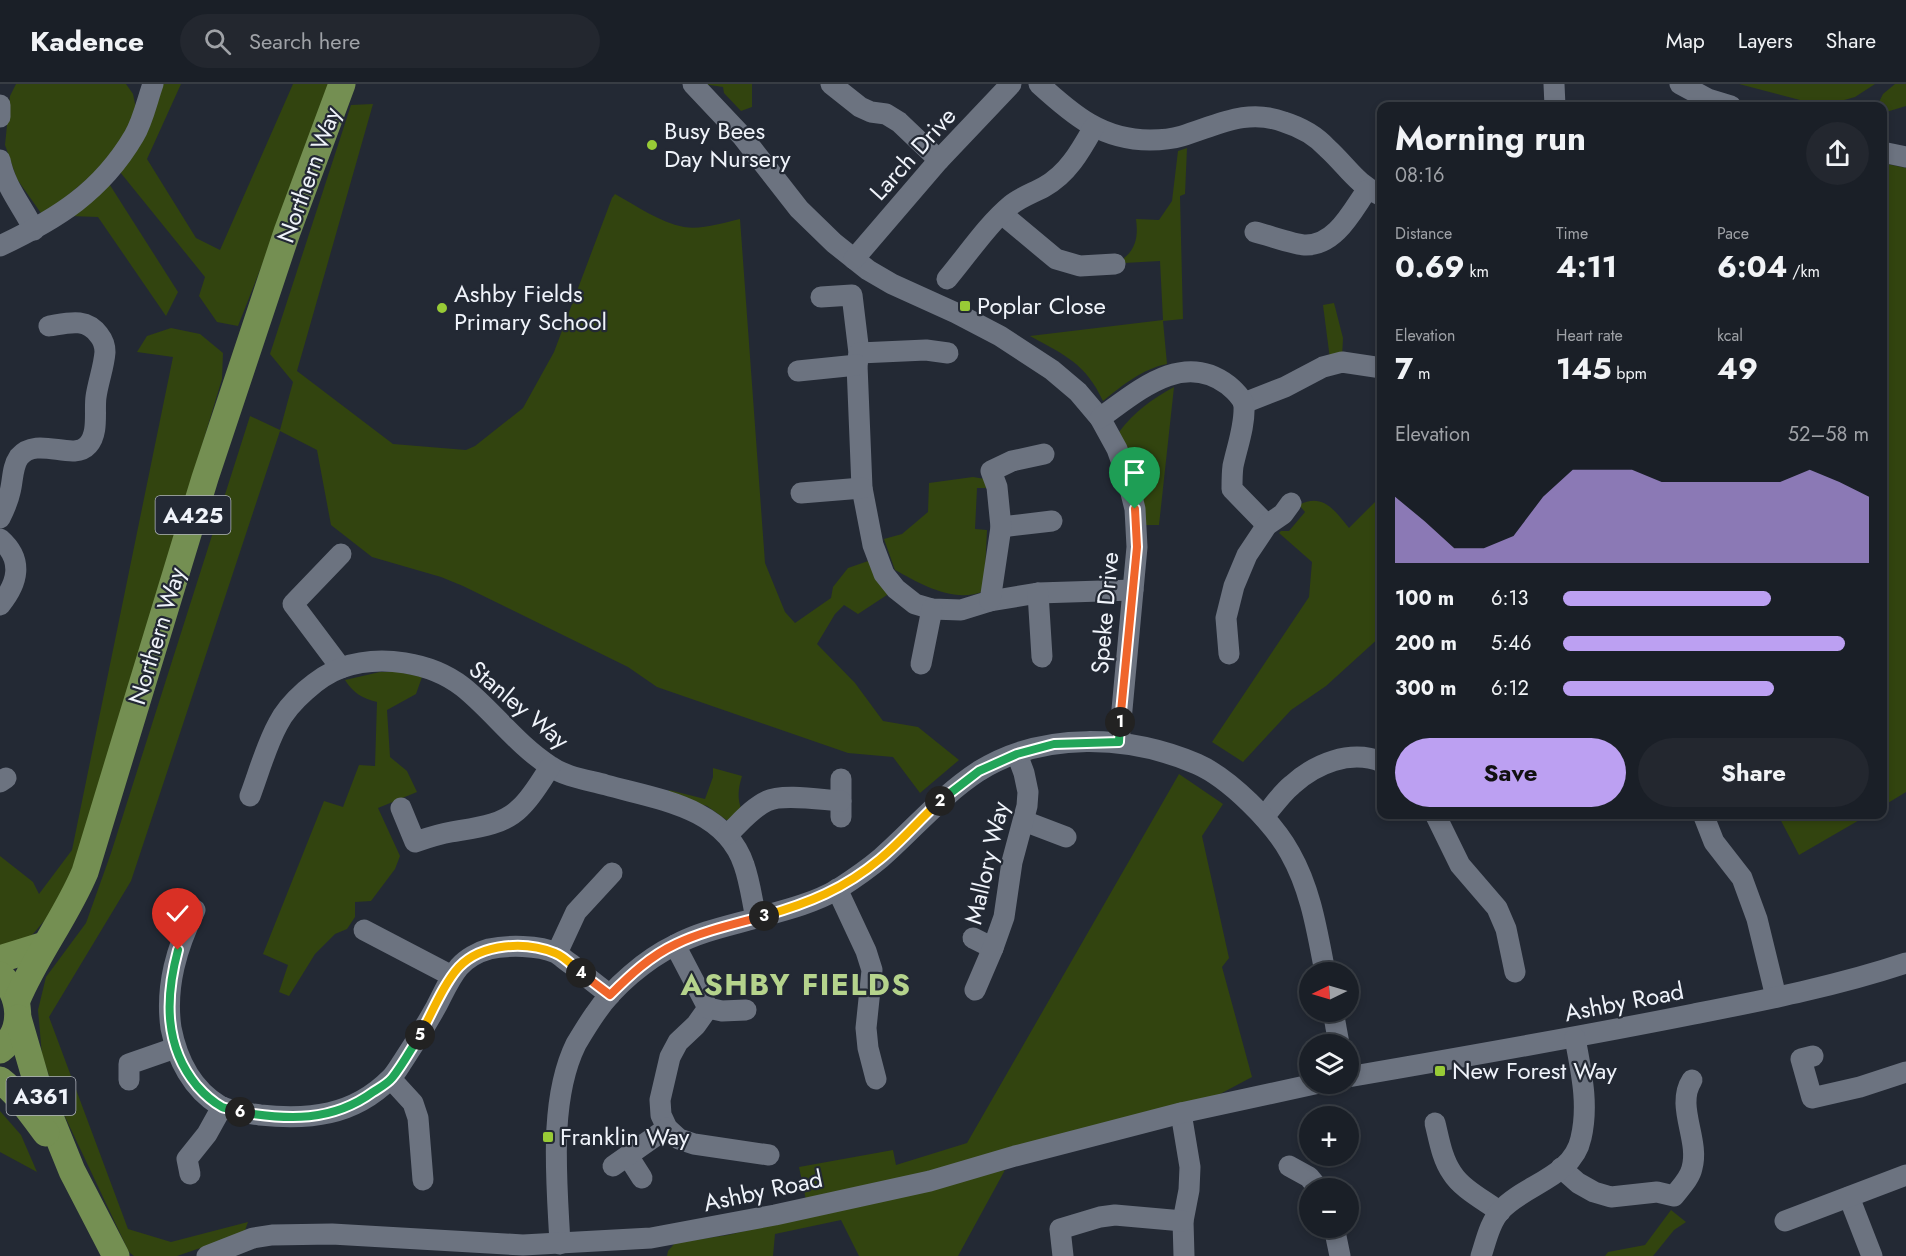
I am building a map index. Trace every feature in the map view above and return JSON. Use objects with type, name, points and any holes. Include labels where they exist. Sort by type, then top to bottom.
[{"type":"main road","name":"Northern Way","points":[[17,1009],[27,976],[76,894],[85,872],[205,478],[287,232],[342,84]]},
{"type":"main road","points":[[0,959],[45,945]]},
{"type":"main road","name":"A361","points":[[0,975],[9,984],[38,1087],[72,1171],[116,1256]]},
{"type":"main road","name":"A361","points":[[0,1050],[13,1034],[17,1009]]},
{"type":"main road","name":"A361","points":[[0,1080],[30,1111],[72,1171]]},
{"type":"street","name":"Speke Drive","points":[[693,84],[742,136],[799,209],[834,243],[868,270],[892,284],[982,327],[1044,364],[1078,392],[1100,418],[1117,449],[1135,509],[1137,547],[1119,742]]},
{"type":"street","points":[[831,84],[860,107],[871,112],[886,114],[899,122],[939,160]]},
{"type":"street","name":"Larch Drive","points":[[854,259],[939,160],[1011,84]]},
{"type":"street","points":[[1039,84],[1080,119],[1094,127],[1134,140],[1159,140],[1182,136],[1214,124],[1248,116],[1266,117],[1285,122],[1308,133],[1327,147],[1347,171],[1374,193],[1329,238],[1318,244],[1304,245],[1255,232]]},
{"type":"street","points":[[1554,84],[1555,102]]},
{"type":"street","points":[[1680,84],[1718,102]]},
{"type":"street","points":[[0,246],[56,218],[76,203],[110,171],[135,134],[149,86]]},
{"type":"street","points":[[0,105],[0,117]]},
{"type":"street","points":[[947,279],[1012,203],[1059,177],[1072,163],[1094,127]]},
{"type":"street","points":[[1887,153],[1906,157]]},
{"type":"street","points":[[0,160],[15,200],[34,230]]},
{"type":"street","points":[[1002,214],[1056,259],[1080,266],[1115,264]]},
{"type":"street","points":[[821,297],[852,296],[858,359],[862,488],[873,545],[884,574],[896,589],[915,604],[932,609],[961,610],[990,601],[1038,593],[1133,590]]},
{"type":"street","points":[[0,518],[10,493],[15,465],[24,453],[46,448],[76,451],[86,447],[92,438],[98,383],[105,350],[104,342],[89,325],[79,322],[49,326]]},
{"type":"street","points":[[798,371],[858,359],[926,350],[948,353]]},
{"type":"street","points":[[1244,403],[1285,387],[1323,367],[1342,362],[1377,367]]},
{"type":"street","points":[[1100,418],[1147,385],[1172,375],[1189,372],[1205,373],[1221,380],[1234,389],[1244,403],[1232,469],[1232,489],[1267,525]]},
{"type":"street","points":[[990,601],[1001,527],[997,487],[991,471],[1011,461],[1044,454]]},
{"type":"street","points":[[801,493],[862,488]]},
{"type":"street","points":[[1229,654],[1226,618],[1234,586],[1247,555],[1267,525],[1283,514],[1291,503]]},
{"type":"street","points":[[1001,527],[1052,521]]},
{"type":"street","points":[[0,539],[14,557],[16,572],[14,584],[0,605]]},
{"type":"street","points":[[341,554],[293,604],[341,668]]},
{"type":"street","points":[[1038,593],[1042,657]]},
{"type":"street","points":[[921,664],[932,609]]},
{"type":"street","name":"Stanley Way","points":[[249,796],[277,724],[302,694],[341,668],[358,663],[415,664],[430,668],[461,685],[550,767],[560,772],[652,797],[690,810],[728,834],[744,864],[756,918]]},
{"type":"street","points":[[560,1244],[558,1114],[564,1081],[575,1046],[596,1011],[610,995],[636,970],[675,945],[713,930],[801,905],[837,889],[880,859],[927,812],[979,771],[1017,754],[1054,744],[1119,742],[1151,748],[1198,765],[1233,788],[1278,832],[1290,852],[1304,880],[1313,910],[1323,962]]},
{"type":"street","name":"Mallory Way","points":[[975,990],[1004,917],[1012,862],[1024,821],[1028,792],[1017,754]]},
{"type":"street","points":[[1264,817],[1292,785],[1330,761],[1351,757],[1377,760]]},
{"type":"street","points":[[401,808],[415,842],[477,828],[500,821],[519,809],[536,789],[550,767]]},
{"type":"street","points":[[728,834],[756,808],[768,800],[779,797],[841,809],[841,780]]},
{"type":"street","points":[[1437,819],[1460,865],[1497,908],[1506,930],[1515,972]]},
{"type":"street","points":[[1705,819],[1714,842],[1742,878],[1757,919],[1776,997]]},
{"type":"street","points":[[1024,821],[1066,837]]},
{"type":"street","points":[[557,953],[576,912],[612,873]]},
{"type":"street","points":[[837,889],[866,951],[872,970],[866,1028],[868,1048],[876,1079]]},
{"type":"street","points":[[195,910],[178,950],[170,988],[169,1014],[175,1048],[188,1075],[203,1093],[222,1107],[240,1112],[301,1118],[347,1108],[362,1100],[391,1079],[420,1035],[459,966],[474,955],[488,949],[509,946],[557,953],[610,995]]},
{"type":"street","points":[[364,930],[452,976]]},
{"type":"street","name":"Mallory Way","points":[[973,938],[993,948]]},
{"type":"street","points":[[675,945],[708,1008]]},
{"type":"street","name":"Ashby Road","points":[[1359,1075],[1575,1038],[1776,997],[1880,972],[1906,963]]},
{"type":"street","points":[[708,1008],[722,1011],[746,1010]]},
{"type":"street","points":[[708,1008],[678,1042],[670,1058],[660,1100],[661,1115],[667,1128],[679,1138],[694,1144],[769,1155]]},
{"type":"street","points":[[1481,1256],[1488,1233],[1500,1212],[1513,1199],[1561,1168],[1573,1156],[1581,1140],[1585,1112],[1584,1083],[1575,1038]]},
{"type":"street","points":[[129,1080],[129,1064],[175,1048]]},
{"type":"street","points":[[1813,1056],[1802,1059],[1812,1098],[1860,1087],[1906,1072]]},
{"type":"street","points":[[391,1079],[413,1103],[418,1118],[423,1180]]},
{"type":"street","points":[[1561,1168],[1578,1183],[1594,1192],[1611,1197],[1657,1192],[1674,1196],[1692,1170],[1695,1152],[1686,1100],[1686,1088],[1692,1080]]},
{"type":"street","name":"Ashby Road","points":[[207,1256],[253,1238],[272,1235],[332,1234],[424,1248],[560,1244],[652,1247],[775,1215],[930,1181],[1015,1156],[1181,1113],[1299,1087]]},
{"type":"street","points":[[190,1174],[187,1160],[207,1134],[222,1107]]},
{"type":"street","points":[[1181,1113],[1190,1167],[1189,1190],[1183,1221],[1184,1256]]},
{"type":"street","points":[[1435,1123],[1452,1174],[1500,1212]]},
{"type":"street","points":[[642,1178],[620,1161],[667,1128]]},
{"type":"street","points":[[1289,1166],[1310,1178]]},
{"type":"street","points":[[1785,1221],[1906,1175]]},
{"type":"street","points":[[1849,1197],[1872,1256]]},
{"type":"street","points":[[1063,1256],[1060,1229],[1100,1217],[1126,1215],[1183,1221]]},
{"type":"street","points":[[1336,1238],[1340,1256]]},
{"type":"green space","points":[[16,84],[126,84],[133,94],[137,113],[121,151],[43,216],[17,179],[5,145],[10,96]]},
{"type":"green space","points":[[162,84],[181,84],[147,159],[196,238],[220,250],[293,84],[333,84],[238,326],[217,322],[199,296],[205,277],[120,172]]},
{"type":"green space","points":[[703,84],[752,84],[752,107],[741,111],[724,93],[723,87]]},
{"type":"green space","points":[[1739,84],[1875,84],[1855,97],[1837,102],[1808,102]]},
{"type":"green space","points":[[1895,84],[1906,84],[1906,106],[1887,112],[1887,102],[1879,102],[1883,94]]},
{"type":"green space","points":[[373,104],[297,371],[393,444],[466,450],[475,446],[523,408],[554,352],[615,194],[657,218],[684,227],[705,227],[740,219],[765,563],[785,612],[795,623],[831,598],[833,587],[848,568],[871,560],[890,593],[858,614],[844,605],[835,614],[817,644],[855,683],[883,721],[918,727],[959,760],[920,793],[893,757],[848,753],[657,687],[628,667],[463,586],[441,577],[372,557],[331,525],[317,450],[280,431],[131,881],[49,1017],[128,1229],[171,1242],[248,1222],[244,1233],[177,1256],[134,1256],[129,1252],[59,1104],[42,1055],[38,1010],[46,977],[86,923],[111,853],[250,416],[280,430],[293,382],[270,354],[351,105]]},
{"type":"green space","points":[[1187,148],[1185,194],[1180,196],[1183,319],[1163,321],[1167,364],[1141,374],[1103,401],[1082,369],[1064,355],[1030,336],[1163,320],[1160,261],[1124,263],[1124,258],[1132,250],[1136,240],[1136,219],[1159,220],[1172,201],[1178,151]]},
{"type":"green space","points":[[1887,164],[1906,168],[1906,792],[1887,804]]},
{"type":"green space","points":[[108,182],[178,292],[166,316],[98,217],[70,216]]},
{"type":"green space","points":[[1334,303],[1343,338],[1342,358],[1330,359],[1323,305]]},
{"type":"green space","points":[[171,328],[200,334],[223,353],[222,379],[78,856],[62,900],[33,934],[21,943],[0,951],[0,856],[33,882],[39,894],[72,850],[173,357],[137,352],[147,336]]},
{"type":"green space","points":[[1174,387],[1159,525],[1145,525],[1119,432],[1144,406]]},
{"type":"green space","points":[[973,477],[985,479],[988,488],[977,488],[975,529],[987,530],[984,591],[973,594],[950,594],[938,591],[895,570],[884,539],[902,534],[928,512],[929,483]]},
{"type":"green space","points":[[1377,500],[1377,640],[1326,686],[1291,710],[1243,762],[1212,742],[1309,597],[1312,562],[1279,533],[1289,531],[1305,512],[1299,505],[1315,501],[1328,505],[1349,528]]},
{"type":"green space","points":[[380,672],[399,672],[422,677],[416,694],[387,710],[390,757],[407,771],[417,792],[378,808],[400,856],[395,869],[371,901],[355,902],[355,917],[347,929],[335,934],[315,954],[289,996],[279,992],[288,965],[263,954],[324,801],[343,807],[359,765],[375,766],[377,702],[358,694],[345,680]]},
{"type":"green space","points":[[713,768],[742,776],[739,802],[742,811],[728,821],[707,806],[667,796],[669,790],[705,799],[713,777]]},
{"type":"green space","points":[[1179,774],[1223,804],[1202,836],[1229,958],[1222,967],[1252,1077],[1220,1094],[954,1166],[806,1200],[799,1167],[893,1150],[896,1165],[967,1143]]},
{"type":"green space","points":[[1780,819],[1861,819],[1799,855]]},
{"type":"green space","points":[[0,1111],[21,1135],[37,1172],[0,1152]]},
{"type":"green space","points":[[1005,1170],[958,1256],[859,1256],[841,1220],[775,1234],[773,1256],[667,1256],[675,1243],[728,1235]]},
{"type":"green space","points":[[1671,1210],[1686,1222],[1674,1230],[1653,1256],[1605,1256],[1608,1252],[1645,1245]]},
{"type":"place","name":"Busy Bees Day Nursery","points":[[652,145]]},
{"type":"place","name":"Poplar Close","points":[[965,306]]},
{"type":"place","name":"Ashby Fields Primary School","points":[[442,308]]},
{"type":"place","name":"New Forest Way","points":[[1440,1071]]},
{"type":"place","name":"Franklin Way","points":[[548,1137]]},
{"type":"district","name":"ASHBY FIELDS","points":[[796,985]]},
{"type":"route","points":[[178,950],[170,988],[169,1014],[175,1048],[188,1075],[203,1093],[222,1107],[240,1112],[280,1117],[301,1118],[347,1108],[391,1079],[420,1035],[459,966],[474,955],[488,949],[509,946],[557,953],[610,995],[636,970],[675,945],[713,930],[801,905],[837,889],[880,859],[944,797],[979,771],[1000,760],[1054,744],[1119,742],[1137,547],[1135,509]]}]
